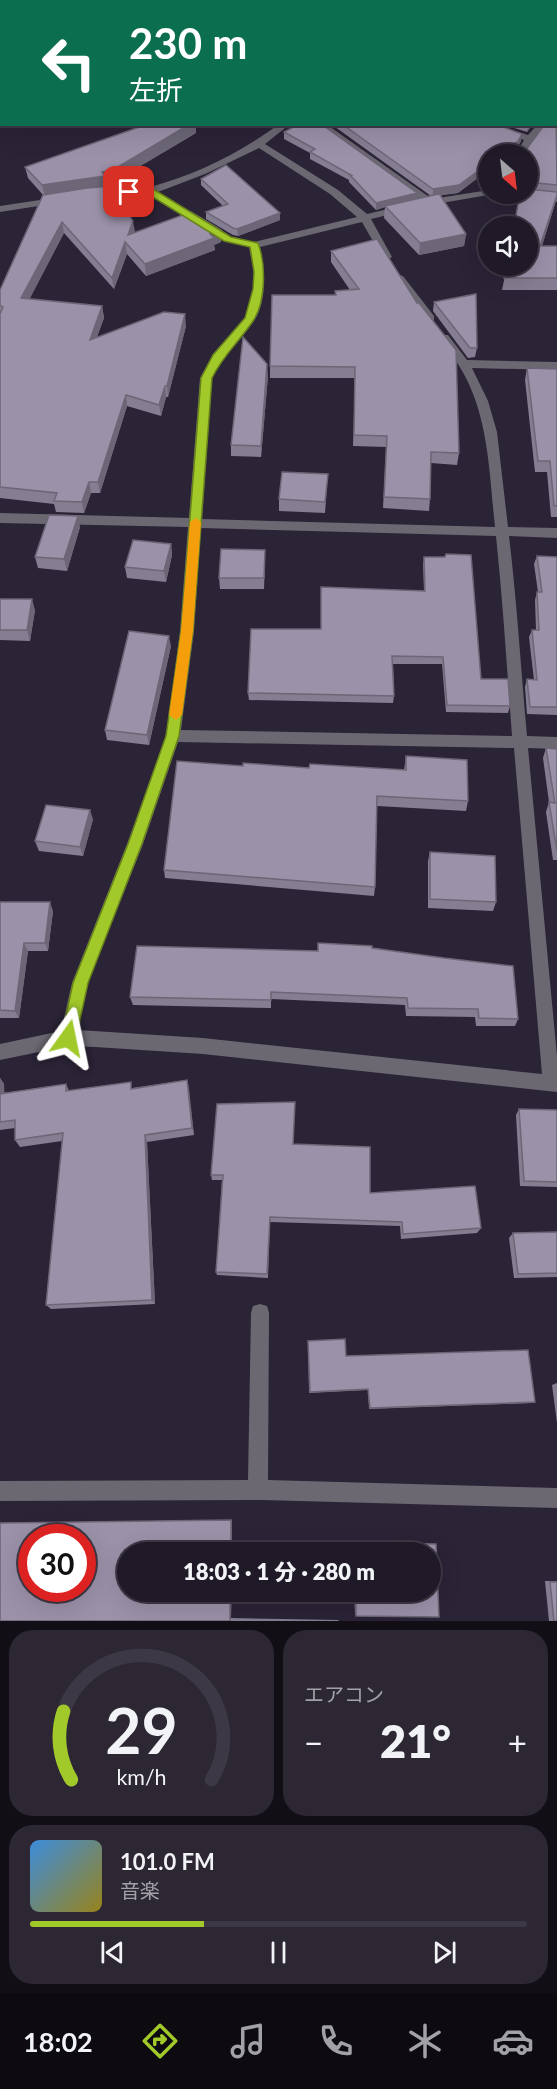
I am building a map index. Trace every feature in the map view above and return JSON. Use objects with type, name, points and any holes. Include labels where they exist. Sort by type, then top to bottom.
[{"type":"street","points":[[88,194],[150,191],[201,172],[259,144],[283,126]]},
{"type":"street","points":[[322,126],[430,202]]},
{"type":"street","points":[[488,126],[530,139]]},
{"type":"street","points":[[527,144],[542,126]]},
{"type":"street","points":[[0,1052],[68,1038],[203,1047],[554,1083],[510,629],[511,610],[491,432],[482,401],[464,364],[399,278],[366,219],[334,192],[259,144]]},
{"type":"street","points":[[150,191],[228,239],[254,245],[430,202],[478,195]]},
{"type":"street","points":[[0,209],[76,196]]},
{"type":"street","points":[[538,197],[557,199]]},
{"type":"street","points":[[68,1038],[80,983],[135,844],[173,736],[187,631],[206,378],[217,357],[250,318],[258,289],[259,272],[254,245]]},
{"type":"street","points":[[464,364],[557,366]]},
{"type":"street","points":[[0,518],[160,520],[196,523],[557,533]]},
{"type":"street","points":[[173,736],[557,743]]},
{"type":"street","points":[[260,1313],[258,1479],[262,1490]]},
{"type":"street","points":[[0,1491],[262,1490],[557,1497]]},
{"type":"building","points":[[142,126],[187,126],[113,170],[102,172],[105,176],[42,185],[25,167]]},
{"type":"building","points":[[295,126],[324,126],[417,193],[376,203],[351,175],[310,152],[315,149],[284,132]]},
{"type":"building","points":[[345,126],[500,126],[522,134],[514,144],[478,144],[478,171],[459,185],[433,189]]},
{"type":"building","points":[[544,126],[556,126],[557,185],[538,183],[538,144],[530,144]]},
{"type":"building","points":[[226,165],[280,213],[237,229],[206,212],[228,204],[201,179]]},
{"type":"building","points":[[111,186],[133,221],[128,235],[191,212],[221,230],[210,234],[214,238],[145,264],[125,242],[112,278],[62,222],[21,298],[102,306],[90,340],[164,312],[185,314],[167,386],[165,386],[159,405],[126,395],[98,482],[89,482],[82,502],[54,501],[57,493],[0,487],[0,314],[3,307],[0,305],[0,290],[43,195]]},
{"type":"building","points":[[538,190],[557,192],[540,246],[557,246],[557,278],[504,278],[504,276],[538,276],[538,216],[516,216],[518,204],[538,204]]},
{"type":"building","points":[[443,193],[440,195],[466,234],[420,243],[385,206]]},
{"type":"building","points":[[377,239],[417,303],[456,350],[459,453],[431,452],[430,499],[384,497],[387,436],[354,435],[355,367],[270,366],[272,295],[336,295],[335,291],[359,289],[331,251]]},
{"type":"building","points":[[476,294],[477,348],[470,348],[434,302]]},
{"type":"building","points":[[243,337],[267,364],[261,446],[231,445]]},
{"type":"building","points":[[527,368],[557,369],[557,506],[554,506],[550,461],[538,461]]},
{"type":"building","points":[[282,472],[328,474],[325,502],[279,499]]},
{"type":"building","points":[[49,515],[78,516],[64,559],[35,557]]},
{"type":"building","points":[[133,540],[171,544],[164,571],[125,567]]},
{"type":"building","points":[[221,549],[265,550],[264,578],[219,578]]},
{"type":"building","points":[[446,554],[471,555],[481,679],[508,679],[510,706],[447,705],[443,657],[392,656],[394,696],[248,693],[251,629],[321,629],[321,587],[425,591],[424,557],[445,557]]},
{"type":"building","points":[[537,556],[557,557],[557,707],[530,707],[527,679],[537,680],[532,630],[539,630],[537,592],[542,592]]},
{"type":"building","points":[[0,599],[32,599],[27,630],[0,630]]},
{"type":"building","points":[[129,631],[169,636],[147,735],[105,730]]},
{"type":"building","points":[[546,748],[557,749],[557,851],[549,802],[555,803]]},
{"type":"building","points":[[406,756],[467,760],[468,801],[377,796],[375,887],[164,870],[177,761],[243,766],[243,763],[309,768],[310,764],[406,770]]},
{"type":"building","points":[[46,805],[90,810],[80,847],[35,841]]},
{"type":"building","points":[[430,852],[495,856],[496,902],[430,899]]},
{"type":"building","points":[[0,902],[50,902],[45,943],[24,943],[15,1011],[0,1010]]},
{"type":"building","points":[[318,943],[372,946],[372,948],[513,966],[518,1019],[479,1018],[478,1009],[408,1008],[407,998],[271,992],[271,1000],[130,997],[137,946],[318,951]]},
{"type":"building","points":[[187,1080],[192,1128],[145,1135],[152,1300],[46,1305],[63,1133],[15,1140],[15,1120],[0,1122],[0,1094],[66,1084],[66,1091],[131,1082],[131,1089]]},
{"type":"building","points":[[295,1102],[293,1144],[370,1147],[370,1193],[475,1186],[481,1228],[403,1234],[402,1222],[270,1217],[267,1274],[216,1272],[223,1175],[211,1175],[217,1104]]},
{"type":"building","points":[[519,1109],[557,1110],[557,1182],[524,1181]]},
{"type":"building","points":[[557,1232],[557,1273],[518,1274],[513,1233]]},
{"type":"building","points":[[345,1339],[346,1356],[528,1350],[535,1402],[370,1408],[368,1389],[310,1392],[308,1341]]},
{"type":"building","points":[[231,1520],[231,1542],[117,1542],[117,1602],[230,1602],[230,1621],[0,1621],[0,1523]]},
{"type":"building","points":[[550,1582],[557,1582],[557,1621],[554,1621]]},
{"type":"building","points":[[356,1602],[438,1602],[439,1617],[356,1616]]},
{"type":"slow traffic","points":[[176,715],[187,631],[196,522]]},
{"type":"route","points":[[68,1038],[80,983],[135,844],[173,736],[187,631],[206,378],[217,357],[250,318],[258,289],[259,272],[254,245],[228,239],[150,191],[129,192]]}]
